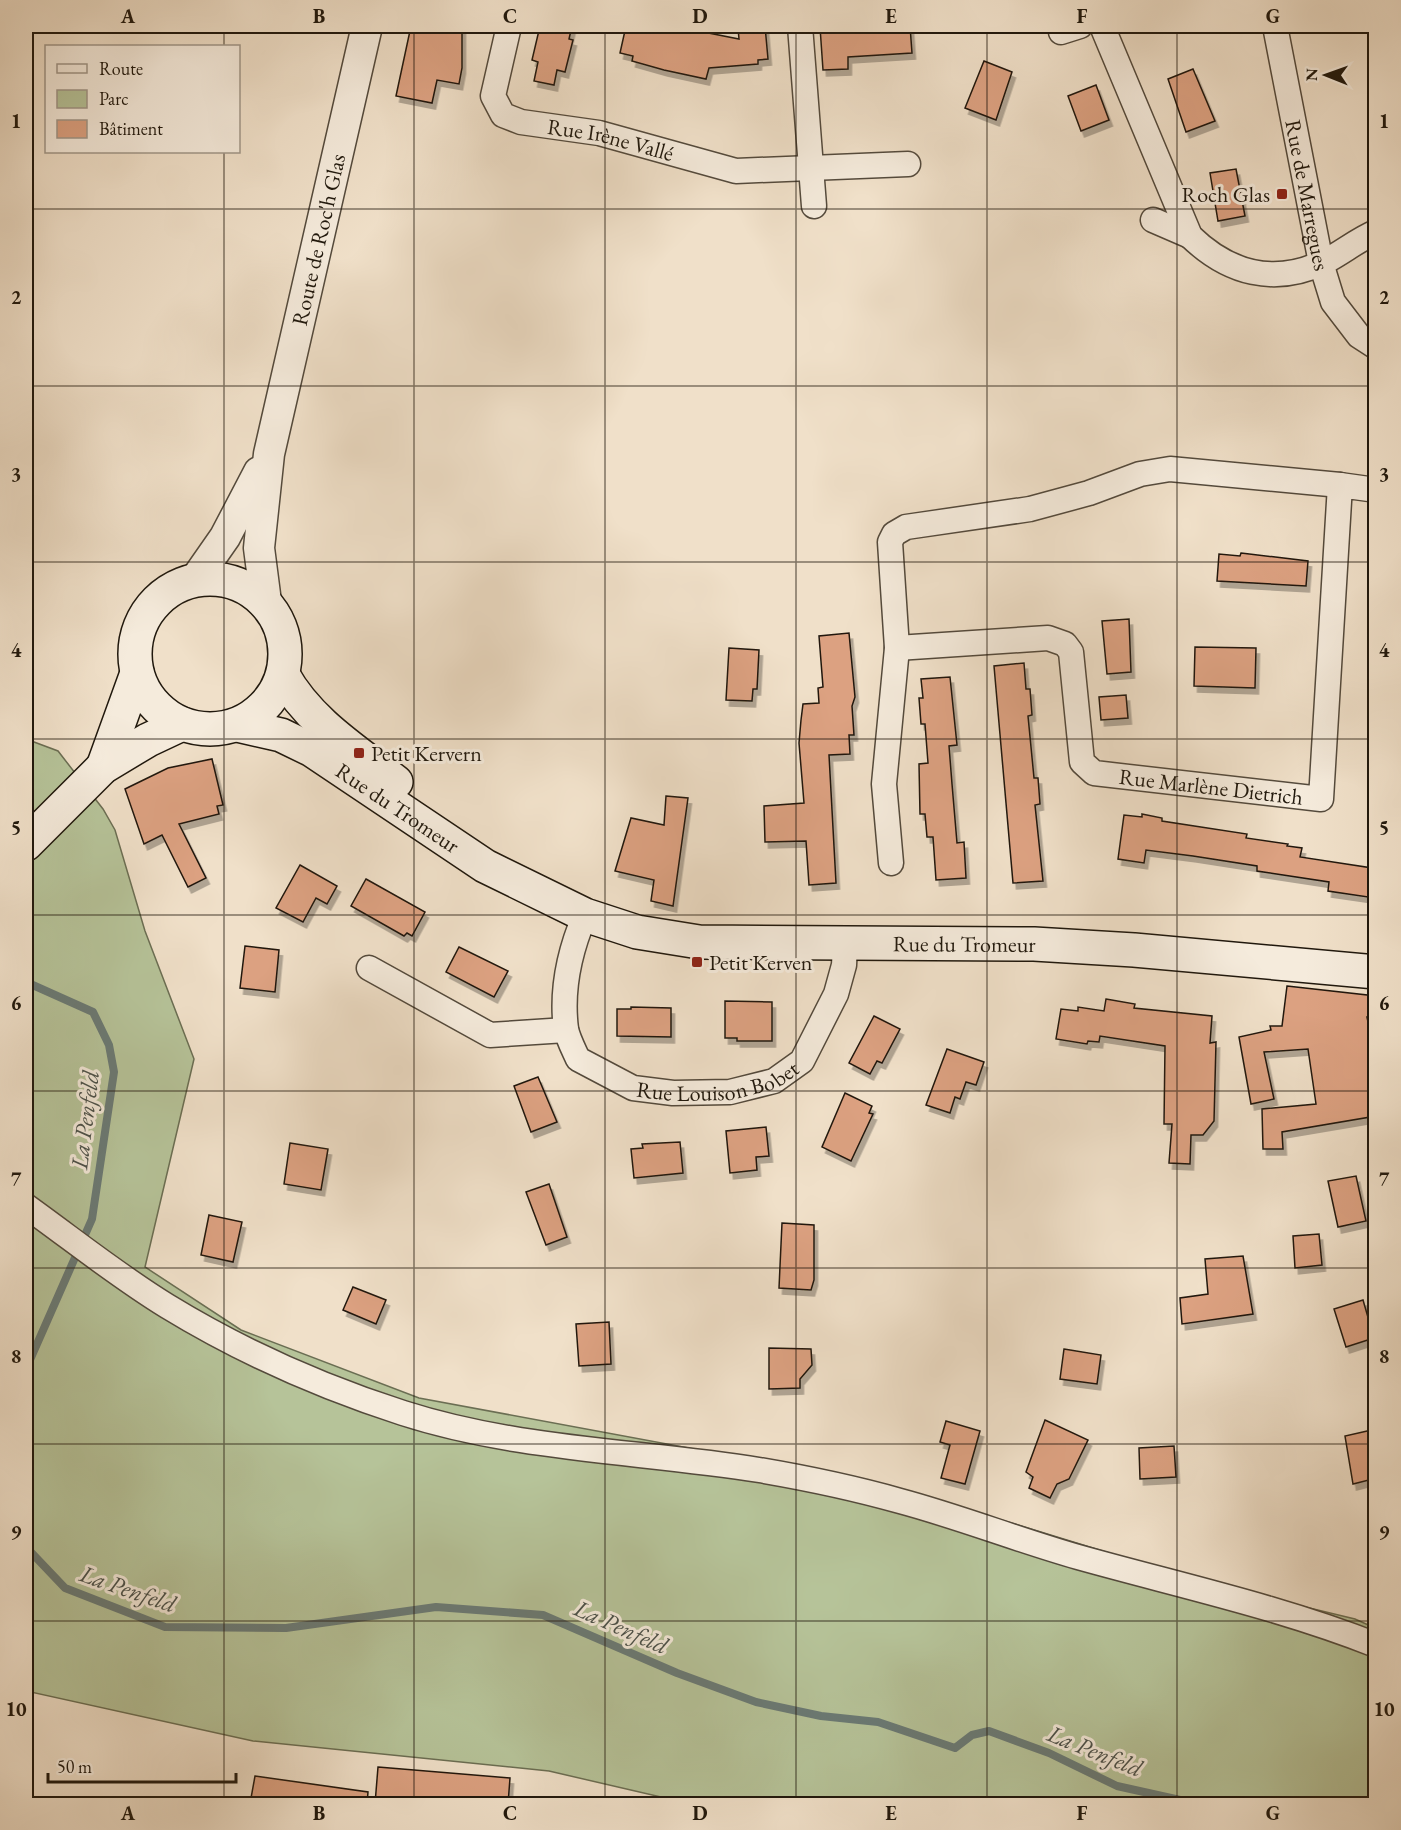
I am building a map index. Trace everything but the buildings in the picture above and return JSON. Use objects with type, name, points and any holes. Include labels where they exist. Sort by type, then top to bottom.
[{"type":"main road","points":[[214,578],[233,582],[251,590],[266,602],[280,624],[286,649],[283,675],[270,700],[249,719],[237,725],[219,729],[200,729],[182,724],[154,704],[143,689],[137,673],[135,652],[138,633],[146,614],[159,598],[176,587],[195,580],[214,578]]},
{"type":"main road","points":[[103,767],[137,673]]},
{"type":"main road","name":"Rue du Tromeur","points":[[283,675],[291,689],[325,727],[571,908]]},
{"type":"main road","points":[[26,844],[103,767],[148,740],[182,724]]},
{"type":"main road","name":"Rue du Tromeur","points":[[237,725],[281,735],[312,750],[485,866],[571,908],[637,932],[699,942],[845,945],[1034,944],[1145,951],[1376,972]]},
{"type":"street","name":"Route de Roc'h Glas","points":[[266,602],[259,548],[268,454],[367,26]]},
{"type":"street","name":"Rue Irène Vallé","points":[[509,26],[493,96],[504,115],[521,122],[599,133],[736,171],[908,164]]},
{"type":"street","points":[[800,26],[814,206]]},
{"type":"street","points":[[1102,26],[1190,236]]},
{"type":"street","name":"Rue de Marregues","points":[[1275,26],[1321,263],[1333,302],[1359,336],[1376,347]]},
{"type":"street","points":[[1153,220],[1190,236],[1202,248],[1245,270],[1262,275],[1292,275],[1321,263],[1376,232]]},
{"type":"street","name":"Route de Roc'h Glas","points":[[195,580],[225,537],[268,454]]},
{"type":"street","points":[[891,863],[884,784],[897,648],[890,542],[894,534],[906,527],[1030,509],[1089,493],[1140,474],[1170,469],[1376,490]]},
{"type":"street","name":"Rue Marlène Dietrich","points":[[897,648],[1047,638],[1058,641],[1065,644],[1071,652],[1083,762],[1094,773],[1321,799],[1340,485]]},
{"type":"street","name":"Rue Louison Bobet","points":[[571,908],[574,941],[566,987],[566,1030],[578,1059],[633,1088],[673,1093],[730,1092],[774,1082],[802,1061],[836,994],[844,965],[845,945]]},
{"type":"street","points":[[369,968],[490,1035],[566,1030]]},
{"type":"street","points":[[26,1206],[167,1306],[234,1343],[321,1382],[403,1413],[481,1434],[573,1448],[759,1470],[899,1500],[1074,1556],[1260,1606],[1338,1630],[1376,1645]]},
{"type":"green space","points":[[26,739],[58,751],[103,809],[115,830],[145,931],[194,1059],[145,1267],[241,1330],[419,1398],[888,1485],[1210,1584],[1355,1619],[1375,1628],[1375,1804],[691,1804],[549,1771],[253,1741],[26,1691]]},
{"type":"waterway","name":"La Penfeld","points":[[26,982],[93,1012],[109,1045],[114,1072],[92,1219],[26,1369]]},
{"type":"waterway","name":"La Penfeld","points":[[26,1547],[65,1588],[165,1627],[286,1628],[436,1607],[543,1615],[677,1673],[756,1702],[821,1716],[878,1722],[955,1748],[972,1735],[989,1731],[1049,1753],[1117,1786],[1198,1804]]},
{"type":"place","name":"Roch Glas","points":[[1282,194]]},
{"type":"place","name":"Petit Kervern","points":[[359,753]]},
{"type":"place","name":"Petit Kerven","points":[[697,962]]}]
